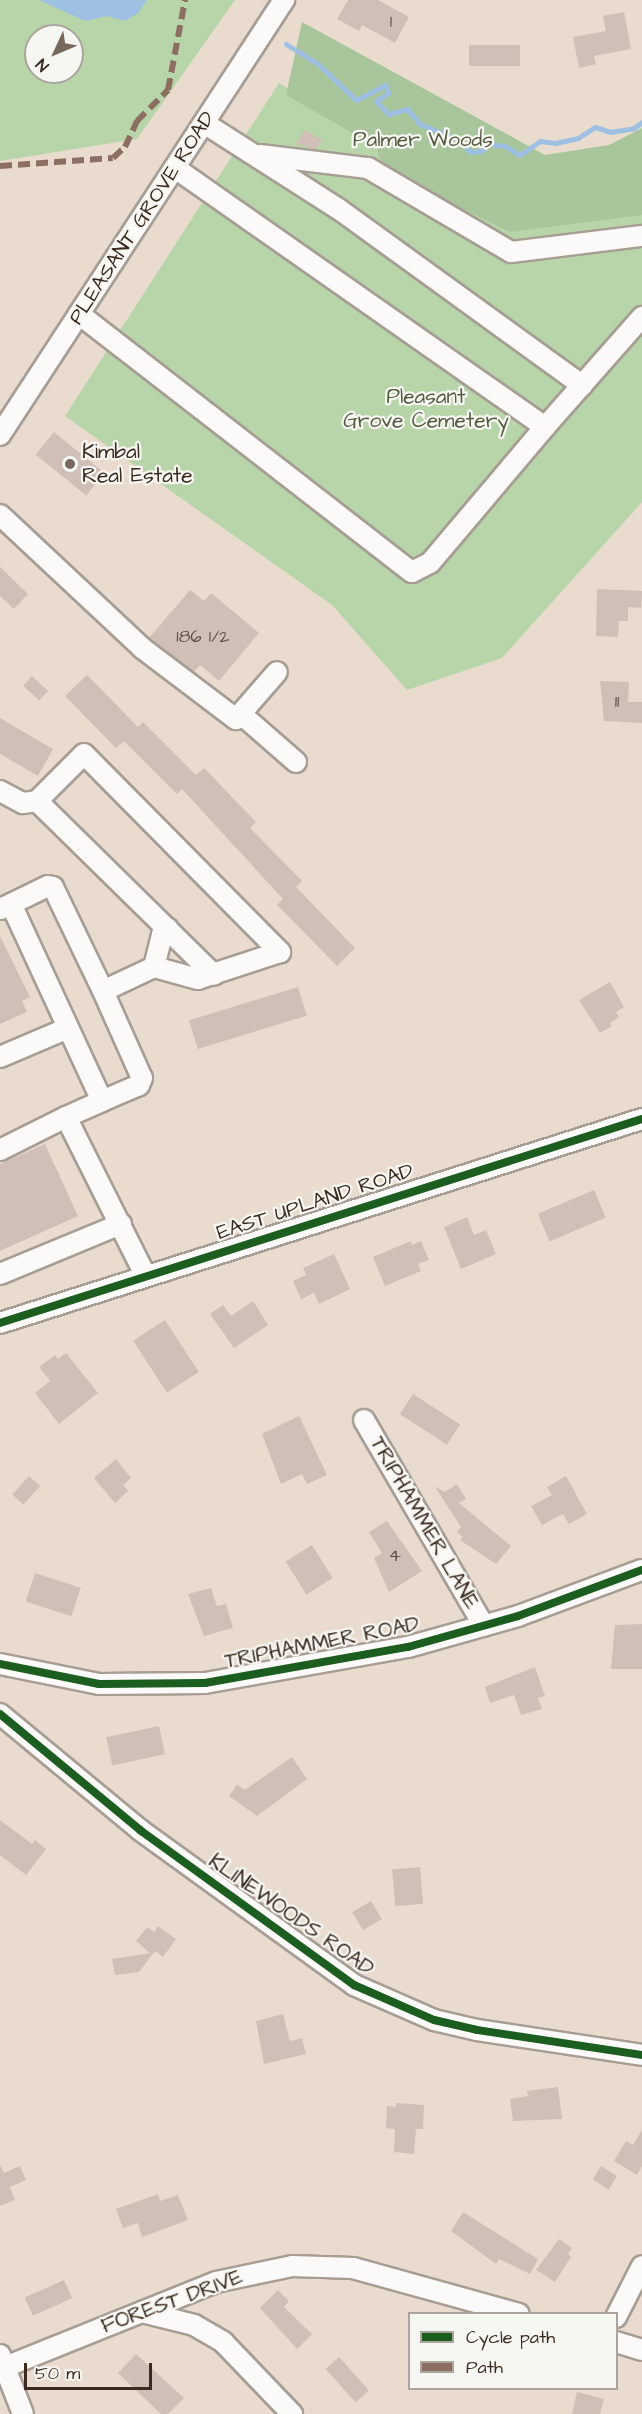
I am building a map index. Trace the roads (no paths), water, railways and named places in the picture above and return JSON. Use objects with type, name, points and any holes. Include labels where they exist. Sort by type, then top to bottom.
[{"type":"street","name":"PLEASANT GROVE ROAD","points":[[0,435],[284,0]]},
{"type":"street","points":[[204,123],[340,210],[582,384]]},
{"type":"street","points":[[254,154],[368,168],[512,252],[642,236]]},
{"type":"street","points":[[175,168],[545,427]]},
{"type":"street","points":[[79,314],[412,572],[430,563],[642,317]]},
{"type":"street","points":[[0,515],[142,648],[236,719],[278,672]]},
{"type":"street","points":[[241,714],[296,762]]},
{"type":"street","points":[[0,791],[23,803],[37,801],[84,754],[280,952],[198,980],[154,967],[103,991]]},
{"type":"street","points":[[37,801],[214,975]]},
{"type":"street","points":[[0,1150],[139,1084],[142,1078],[53,887],[6,907],[68,1028],[102,1101]]},
{"type":"street","points":[[154,967],[162,933],[168,928]]},
{"type":"street","points":[[0,1057],[68,1028]]},
{"type":"street","points":[[66,1118],[146,1275]]},
{"type":"street","name":"EAST UPLAND ROAD","points":[[0,1323],[642,1119]]},
{"type":"street","points":[[0,1274],[121,1224]]},
{"type":"street","name":"TRIPHAMMER LANE","points":[[364,1420],[484,1626]]},
{"type":"street","name":"TRIPHAMMER ROAD","points":[[0,1664],[99,1684],[205,1683],[374,1655],[484,1626],[642,1570]]},
{"type":"street","name":"KLINEWOODS ROAD","points":[[0,1714],[140,1830],[354,1985],[445,2022],[642,2055]]},
{"type":"street","name":"FOREST DRIVE","points":[[2,2361],[142,2312],[232,2277],[292,2266],[322,2266],[397,2277],[516,2312]]},
{"type":"street","points":[[618,2313],[642,2266]]},
{"type":"street","points":[[142,2312],[194,2325],[223,2342],[292,2414]]},
{"type":"street","points":[[618,2343],[642,2350]]},
{"type":"street","points":[[2,2361],[23,2414]]},
{"type":"water","points":[[39,0],[147,0],[138,13],[125,21],[107,16],[85,21]]},
{"type":"waterway","points":[[286,44],[317,63],[356,100],[385,85],[388,93],[376,101],[388,114],[407,109],[420,124],[461,141],[470,152],[481,151],[488,144],[505,146],[520,155],[540,141],[555,143],[578,138],[595,127],[610,132],[634,128],[642,122]]},
{"type":"place","name":"Kimbal Real Estate","points":[[70,464]]},
{"type":"park label","name":"Palmer Woods","points":[[423,140]]},
{"type":"park label","name":"Pleasant Grove Cemetery","points":[[426,409]]}]
